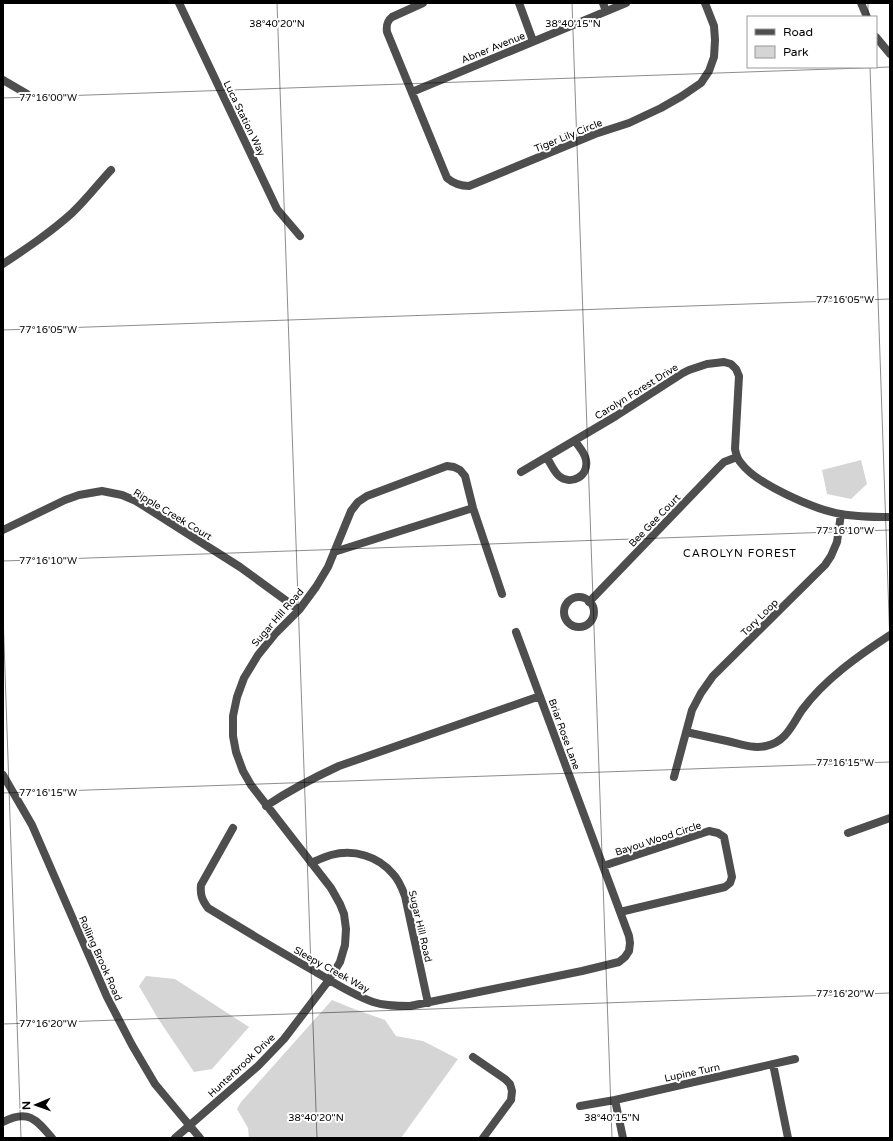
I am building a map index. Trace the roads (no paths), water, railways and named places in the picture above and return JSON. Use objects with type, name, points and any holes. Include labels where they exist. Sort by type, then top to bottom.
[{"type":"street","name":"Luca Station Way","points":[[179,3],[277,209],[300,236]]},
{"type":"street","name":"Tiger Lily Circle","points":[[423,3],[392,17],[386,26],[387,32],[447,178],[453,183],[461,186],[469,186],[595,134],[629,123],[661,108],[701,83],[709,70],[714,57],[716,40],[714,26],[705,3]]},
{"type":"street","points":[[519,3],[533,42]]},
{"type":"street","points":[[603,3],[606,11]]},
{"type":"street","name":"Abner Avenue","points":[[412,92],[626,3]]},
{"type":"street","points":[[861,3],[867,16]]},
{"type":"street","points":[[877,38],[890,54]]},
{"type":"street","points":[[3,80],[27,94]]},
{"type":"street","points":[[3,264],[56,227],[74,212],[111,170]]},
{"type":"street","name":"Carolyn Forest Drive","points":[[521,472],[621,413],[683,373],[707,364],[724,362],[731,364],[736,369],[739,376],[737,457]]},
{"type":"street","points":[[547,458],[561,478],[565,480],[576,479],[584,472],[586,461],[585,456],[575,441]]},
{"type":"street","points":[[737,457],[741,464],[752,474],[766,483],[791,497],[817,508],[841,514],[890,516]]},
{"type":"street","name":"Bee Gee Court","points":[[589,602],[724,462],[737,457]]},
{"type":"street","name":"Sugar Hill Road","points":[[344,914],[331,888],[266,806],[251,785],[241,765],[236,752],[233,736],[237,697],[244,678],[258,655],[275,634],[299,610],[316,587],[328,567],[351,511],[358,502],[366,496],[447,466],[460,470],[465,476],[473,508],[502,594]]},
{"type":"street","name":"Ripple Creek Court","points":[[3,530],[80,494],[102,491],[122,495],[136,501],[240,567],[299,610]]},
{"type":"street","points":[[334,552],[473,508]]},
{"type":"street","name":"Tory Loop","points":[[674,777],[692,710],[701,693],[713,676],[825,566],[837,542],[841,514]]},
{"type":"street","points":[[516,632],[540,696]]},
{"type":"street","points":[[686,732],[754,748],[776,743],[789,731],[802,710],[818,691],[835,675],[871,647],[890,635]]},
{"type":"street","name":"Briar Rose Lane","points":[[266,806],[304,782],[338,766],[540,696],[629,936],[629,951],[625,957],[619,962],[594,968]]},
{"type":"street","name":"Rolling Brook Road","points":[[3,775],[32,825],[107,997],[128,1039],[155,1084],[200,1138]]},
{"type":"street","points":[[848,833],[890,818]]},
{"type":"street","name":"Sleepy Creek Way","points":[[233,828],[201,885],[200,894],[202,901],[208,908],[271,946],[329,980],[374,1003],[410,1006],[594,968]]},
{"type":"street","name":"Bayou Wood Circle","points":[[603,866],[709,831],[718,833],[724,837],[732,877],[730,883],[725,887],[620,912]]},
{"type":"street","name":"Sugar Hill Road","points":[[311,863],[333,854],[361,854],[386,866],[393,874],[400,883],[405,896],[428,1003]]},
{"type":"street","name":"Hunterbrook Drive","points":[[175,1138],[258,1066],[284,1039],[329,980],[340,962],[345,945],[346,929],[344,914]]},
{"type":"street","points":[[473,1057],[505,1079],[510,1084],[512,1091],[511,1100],[483,1138]]},
{"type":"street","name":"Lupine Turn","points":[[580,1106],[615,1100],[795,1059]]},
{"type":"street","points":[[773,1064],[788,1138]]},
{"type":"street","points":[[615,1100],[623,1138]]},
{"type":"street","points":[[3,1122],[22,1116],[30,1117],[38,1121],[52,1138]]},
{"type":"district","name":"CAROLYN FOREST","points":[[740,553]]}]
